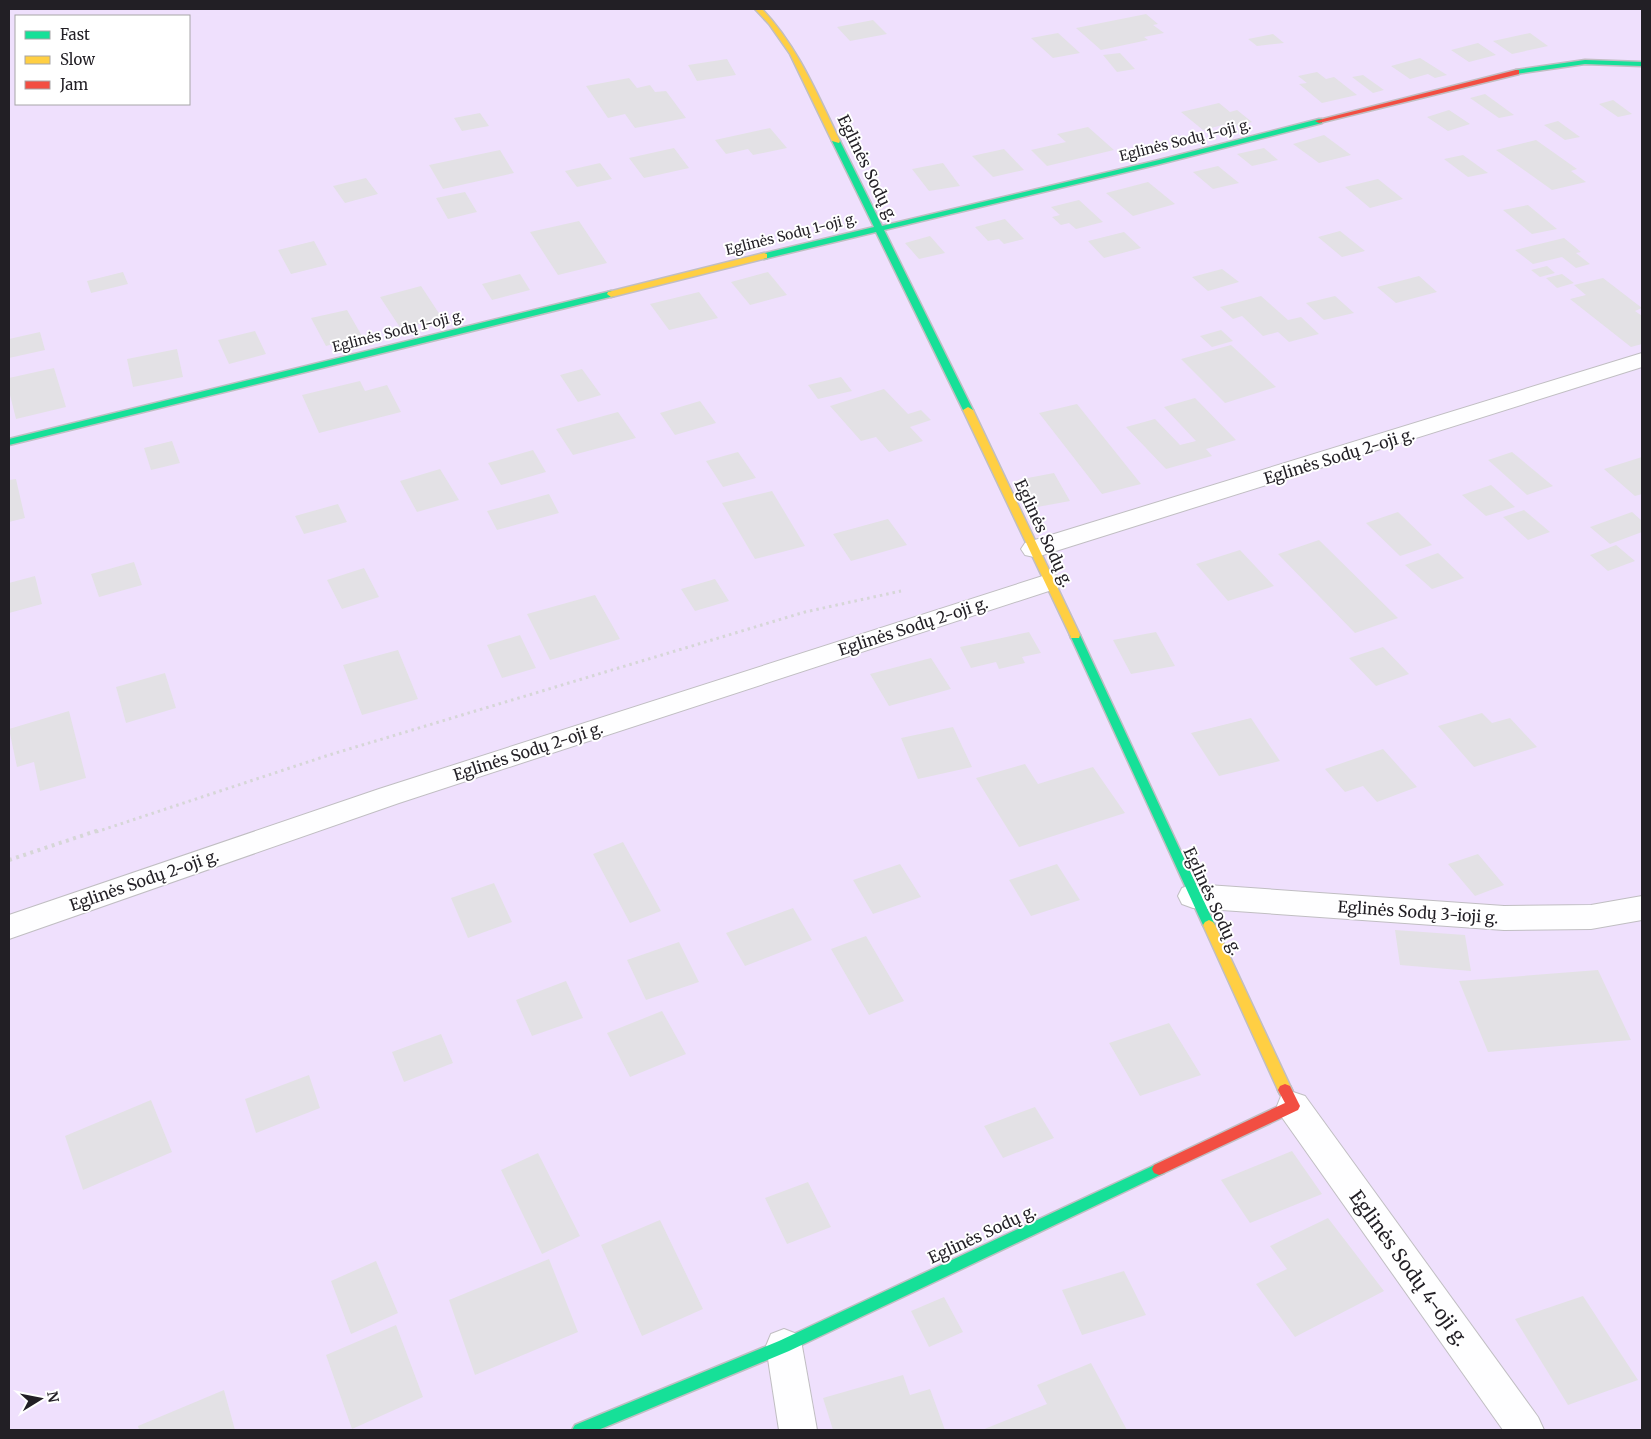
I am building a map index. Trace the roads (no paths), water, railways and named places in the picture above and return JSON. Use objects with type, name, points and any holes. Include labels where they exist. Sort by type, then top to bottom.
[{"type":"street","name":"Eglinės Sodų g.","points":[[580,1430],[784,1346],[1292,1106],[1193,896],[1034,549],[879,228],[789,45],[774,24],[758,9]]},
{"type":"street","name":"Eglinės Sodų 1-oji g.","points":[[9,442],[879,228],[1160,162],[1507,73],[1585,62],[1642,64]]},
{"type":"street","name":"Eglinės Sodų 2-oji g.","points":[[1034,549],[1642,360]]},
{"type":"street","name":"Eglinės Sodų 2-oji g.","points":[[9,927],[389,796],[1049,582]]},
{"type":"street","name":"Eglinės Sodų 3-ioji g.","points":[[1193,896],[1504,918],[1591,917],[1642,908]]},
{"type":"street","name":"Eglinės Sodų 4-oji g.","points":[[1292,1106],[1525,1430]]},
{"type":"street","points":[[784,1346],[798,1430]]}]
